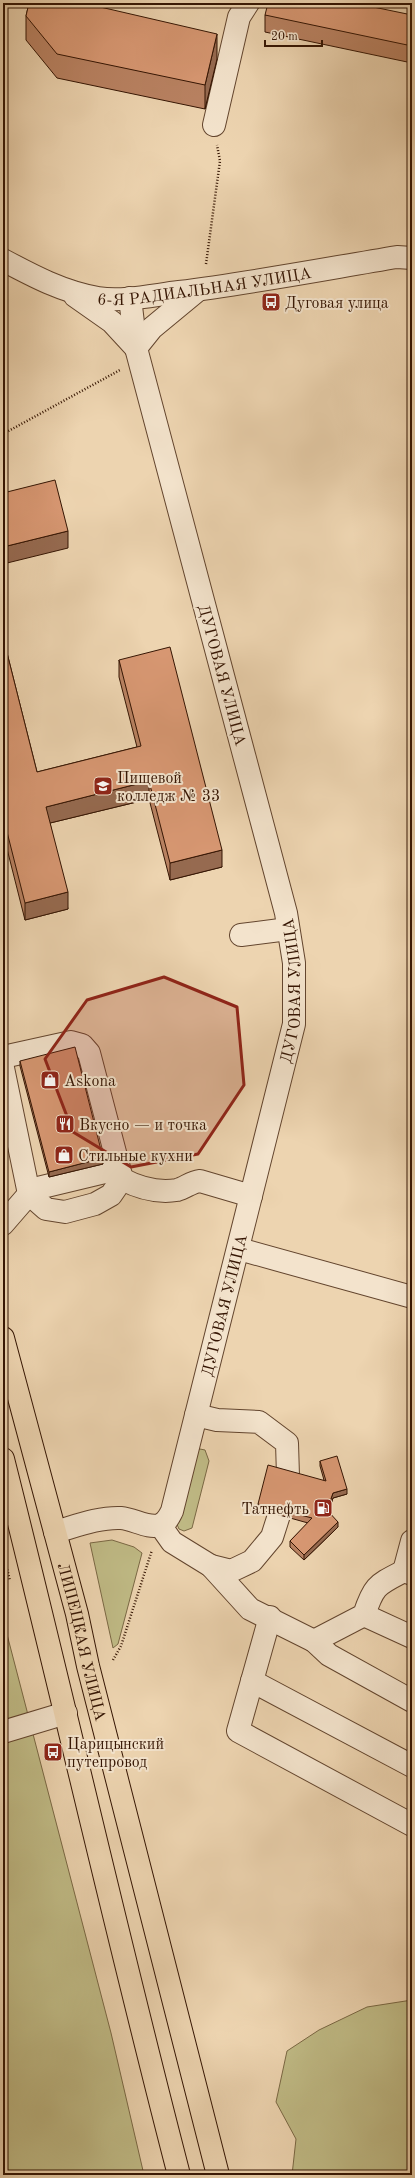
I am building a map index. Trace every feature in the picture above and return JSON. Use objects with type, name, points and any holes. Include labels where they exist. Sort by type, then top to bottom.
[{"type":"main road","name":"ЛИПЕЦКАЯ УЛИЦА","points":[[3,1338],[55,1532],[218,2175]]},
{"type":"main road","name":"ЛИПЕЦКАЯ УЛИЦА","points":[[4,1468],[66,1714],[140,2026],[179,2175]]},
{"type":"street","points":[[214,125],[238,17],[248,3]]},
{"type":"street","name":"6-Я РАДИАЛЬНАЯ УЛИЦА","points":[[3,260],[44,282],[68,290],[99,298],[130,298],[199,290],[397,257],[412,258]]},
{"type":"street","name":"ДУГОВАЯ УЛИЦА","points":[[68,290],[112,322],[136,348]]},
{"type":"street","points":[[136,348],[152,328],[199,290]]},
{"type":"street","name":"ДУГОВАЯ УЛИЦА","points":[[130,298],[136,348],[282,898],[294,962],[294,1024],[239,1249],[172,1511],[168,1520],[160,1525]]},
{"type":"street","points":[[241,935],[288,929]]},
{"type":"street","points":[[3,1056],[71,1042],[82,1045],[89,1053],[117,1170],[111,1195],[95,1204],[65,1212],[46,1209],[34,1191],[3,1068]]},
{"type":"street","points":[[117,1170],[138,1187],[156,1190],[178,1190],[193,1182],[200,1181],[251,1196]]},
{"type":"street","points":[[3,1224],[34,1191],[117,1170]]},
{"type":"street","points":[[239,1249],[412,1297]]},
{"type":"street","points":[[196,1415],[217,1420],[259,1422],[287,1443],[288,1476]]},
{"type":"street","points":[[211,1566],[231,1571],[252,1561],[272,1537],[279,1515]]},
{"type":"street","points":[[55,1532],[106,1519],[123,1518],[150,1525],[160,1525],[172,1542],[211,1566],[250,1609],[270,1617],[314,1641],[329,1655],[412,1700]]},
{"type":"street","points":[[314,1641],[364,1615],[372,1592],[385,1581],[408,1572],[412,1541]]},
{"type":"street","points":[[364,1615],[412,1637]]},
{"type":"street","points":[[270,1617],[238,1731],[412,1825]]},
{"type":"street","points":[[252,1681],[412,1766]]},
{"type":"street","points":[[3,1732],[66,1714]]},
{"type":"path","points":[[206,264],[220,161],[214,125]]},
{"type":"path","points":[[3,434],[124,367]]},
{"type":"path","points":[[113,1660],[121,1646],[160,1525]]},
{"type":"highlighted area","points":[[164,977],[237,1007],[244,1085],[198,1154],[131,1167],[73,1132],[45,1059],[87,1000]]},
{"type":"shaded area","points":[[200,1449],[205,1450],[209,1461],[192,1528],[184,1531],[179,1529],[176,1522],[196,1452]]},
{"type":"shaded area","points":[[112,1540],[134,1547],[142,1553],[118,1644],[113,1648],[90,1543]]},
{"type":"shaded area","points":[[3,1619],[111,2033],[144,2175],[3,2175]]},
{"type":"shaded area","points":[[412,2000],[412,2175],[292,2175],[296,2139],[276,2102],[287,2051],[319,2030],[367,2007]]},
{"type":"building","points":[[29,3],[83,3],[217,34],[205,85],[57,54],[26,16]]},
{"type":"building","points":[[268,3],[354,3],[412,15],[412,46],[265,15]]},
{"type":"building","points":[[412,108],[412,128],[408,128]]},
{"type":"building","points":[[55,480],[68,531],[3,547],[3,493]]},
{"type":"building","points":[[3,637],[37,772],[141,746],[119,660],[170,647],[222,850],[170,863],[149,781],[46,807],[68,892],[25,903],[3,816]]},
{"type":"building","points":[[75,1047],[103,1158],[49,1172],[20,1061]]},
{"type":"building","points":[[337,1456],[347,1489],[333,1493],[327,1510],[338,1522],[304,1555],[290,1541],[312,1518],[258,1504],[268,1465],[326,1481],[320,1461]]},
{"type":"place","name":"Дуговая улица","points":[[271,302]]},
{"type":"place","name":"Пищевой колледж № 33","points":[[103,786]]},
{"type":"place","name":"Askona","points":[[50,1080]]},
{"type":"place","name":"Вкусно — и точка","points":[[65,1124]]},
{"type":"place","name":"Стильные кухни","points":[[64,1155]]},
{"type":"place","name":"Татнефть","points":[[323,1508]]},
{"type":"place","name":"Царицынский путепровод","points":[[53,1752]]}]
